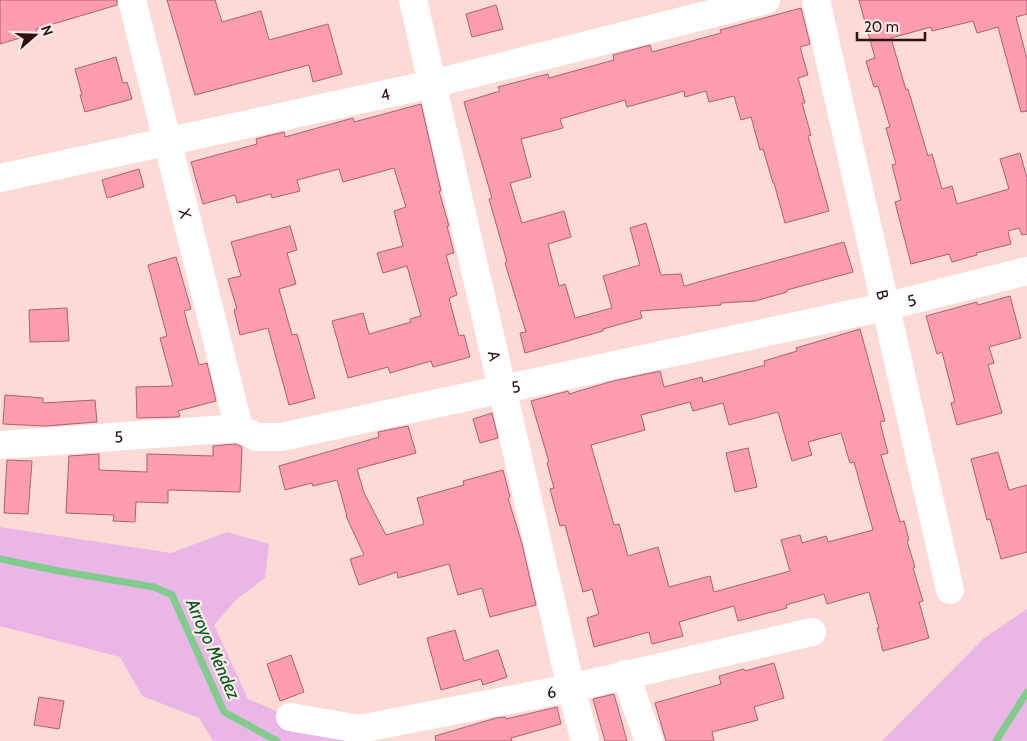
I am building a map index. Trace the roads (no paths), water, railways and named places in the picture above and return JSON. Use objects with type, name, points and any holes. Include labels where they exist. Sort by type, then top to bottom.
[{"type":"street","name":"X","points":[[132,0],[239,428]]},
{"type":"street","name":"A","points":[[413,0],[504,389],[571,688],[585,741]]},
{"type":"street","name":"4","points":[[0,178],[432,84],[766,0]]},
{"type":"street","name":"B","points":[[816,0],[884,307],[950,590]]},
{"type":"street","name":"5","points":[[0,445],[239,428],[256,437],[280,437],[884,307],[1027,271]]},
{"type":"street","name":"6","points":[[290,718],[359,729],[571,688],[812,632]]},
{"type":"street","points":[[626,674],[648,741]]},
{"type":"waterway","name":"Arroyo Méndez","points":[[0,559],[154,587],[172,595],[224,712],[277,741]]},
{"type":"waterway","name":"Arroyo Méndez","points":[[996,741],[1027,692]]}]
